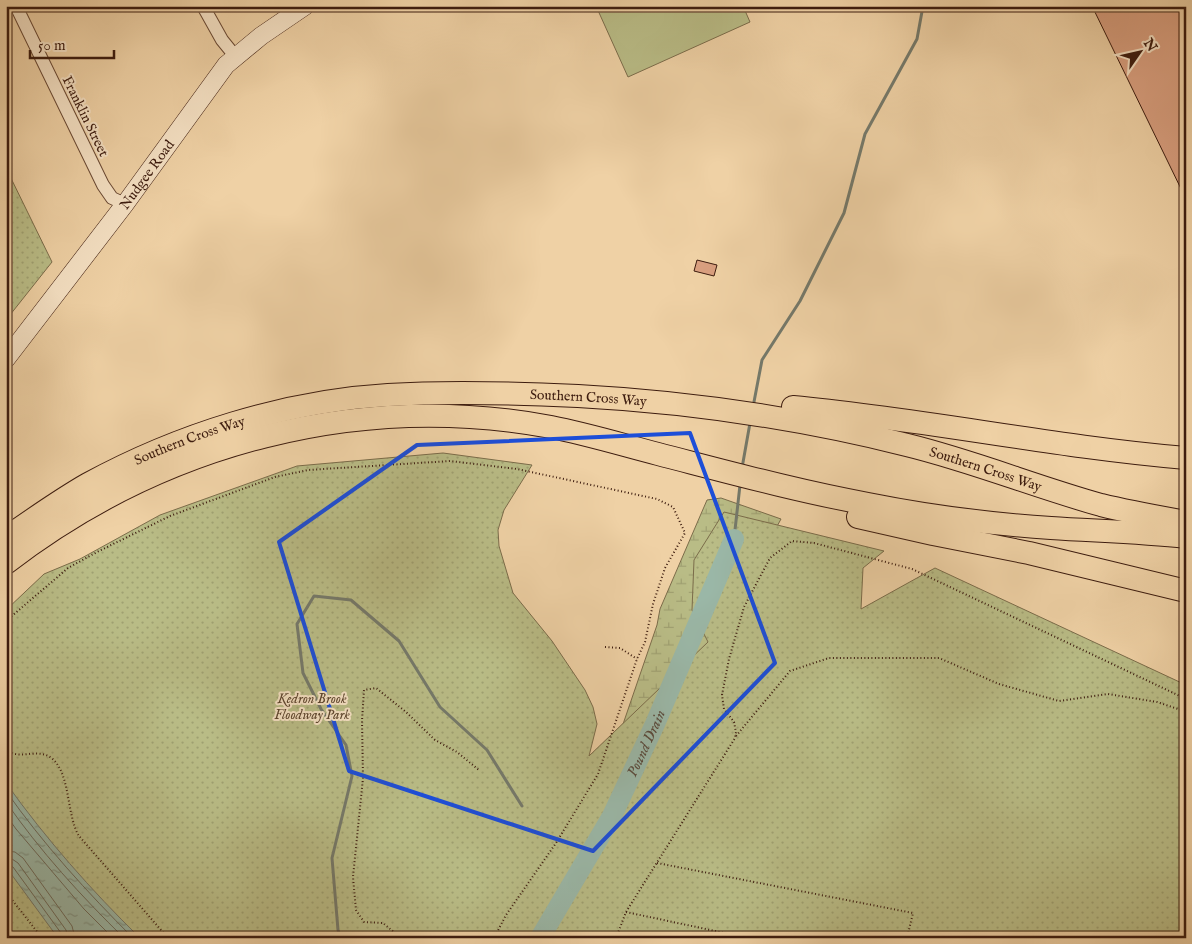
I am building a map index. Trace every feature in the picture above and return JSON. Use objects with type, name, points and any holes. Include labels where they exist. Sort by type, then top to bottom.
[{"type":"highway","name":"Southern Cross Way","points":[[6,538],[32,519],[88,484],[160,450],[197,435],[233,424],[294,409],[385,395],[508,393],[602,397],[768,410],[975,464],[1184,529]]},
{"type":"highway","points":[[768,410],[843,411],[916,420],[1061,444],[1186,458]]},
{"type":"highway","name":"Southern Cross Way","points":[[6,562],[45,534],[78,514],[153,475],[199,456],[273,434],[328,423],[396,416],[432,415],[522,422],[580,434],[727,472],[767,485],[869,505],[928,514],[1034,526],[1138,532],[1184,529]]},
{"type":"highway","points":[[767,485],[879,522],[1030,553],[1186,592]]},
{"type":"main road","name":"Nudgee Road","points":[[6,360],[125,204],[226,65],[261,36],[305,6]]},
{"type":"street","name":"Franklin Street","points":[[16,6],[102,185],[112,198],[125,204]]},
{"type":"street","points":[[203,6],[222,40],[235,56]]},
{"type":"path","points":[[6,621],[68,568],[98,552],[170,516],[275,477],[308,470],[450,461],[517,468],[657,499],[674,507],[685,533],[665,568],[653,604],[645,642],[637,658],[598,774],[556,842],[506,916],[494,938]]},
{"type":"path","points":[[735,738],[734,722],[724,709],[722,695],[729,659],[739,624],[744,607],[770,558],[792,541],[814,543],[912,569],[1186,699]]},
{"type":"path","points":[[604,647],[620,648],[637,658]]},
{"type":"path","points":[[616,938],[626,912],[735,738],[790,671],[829,658],[939,658],[999,684],[1059,701],[1108,694],[1157,702],[1178,710],[1186,710]]},
{"type":"path","points":[[401,938],[383,923],[364,922],[356,910],[353,877],[363,778],[362,721],[364,690],[376,688],[406,712],[435,740],[457,752],[480,771]]},
{"type":"path","points":[[6,749],[14,754],[42,754],[56,762],[62,776],[77,832],[168,938]]},
{"type":"path","points":[[657,863],[913,913],[908,938]]},
{"type":"path","points":[[6,892],[42,938]]},
{"type":"path","points":[[626,912],[748,938]]},
{"type":"highlighted area","points":[[690,433],[775,663],[593,851],[349,771],[279,542],[417,445]]},
{"type":"green space","points":[[596,6],[743,6],[750,22],[628,77]]},
{"type":"green space","points":[[6,168],[52,262],[6,320]]},
{"type":"green space","name":"Kedron Brook Floodway Park","points":[[443,453],[532,465],[504,510],[498,530],[499,546],[513,593],[552,641],[585,690],[593,707],[597,724],[589,756],[708,642],[692,610],[694,560],[724,512],[884,551],[863,568],[861,609],[935,568],[1186,685],[1186,938],[6,938],[6,610],[44,574],[80,559],[160,515],[297,466]]},
{"type":"green space","points":[[721,498],[781,519],[757,563],[711,671],[505,938],[597,800],[657,625],[660,609],[707,500]]},
{"type":"water","points":[[6,783],[70,864],[140,938],[58,938],[6,867]]},
{"type":"building","points":[[1092,6],[1186,6],[1186,199]]},
{"type":"building","points":[[697,260],[717,265],[714,276],[694,271]]},
{"type":"waterway","points":[[753,407],[762,360],[800,301],[844,213],[865,134],[917,39],[923,6]]},
{"type":"waterway","points":[[742,468],[750,423]]},
{"type":"waterway","points":[[734,539],[740,485]]},
{"type":"waterway","name":"Pound Drain","points":[[540,938],[612,816],[655,724],[734,539]]},
{"type":"waterway","points":[[341,938],[338,930],[332,858],[352,776],[346,745],[321,709],[303,673],[297,624],[314,596],[351,600],[399,641],[440,707],[487,750],[522,806]]}]
